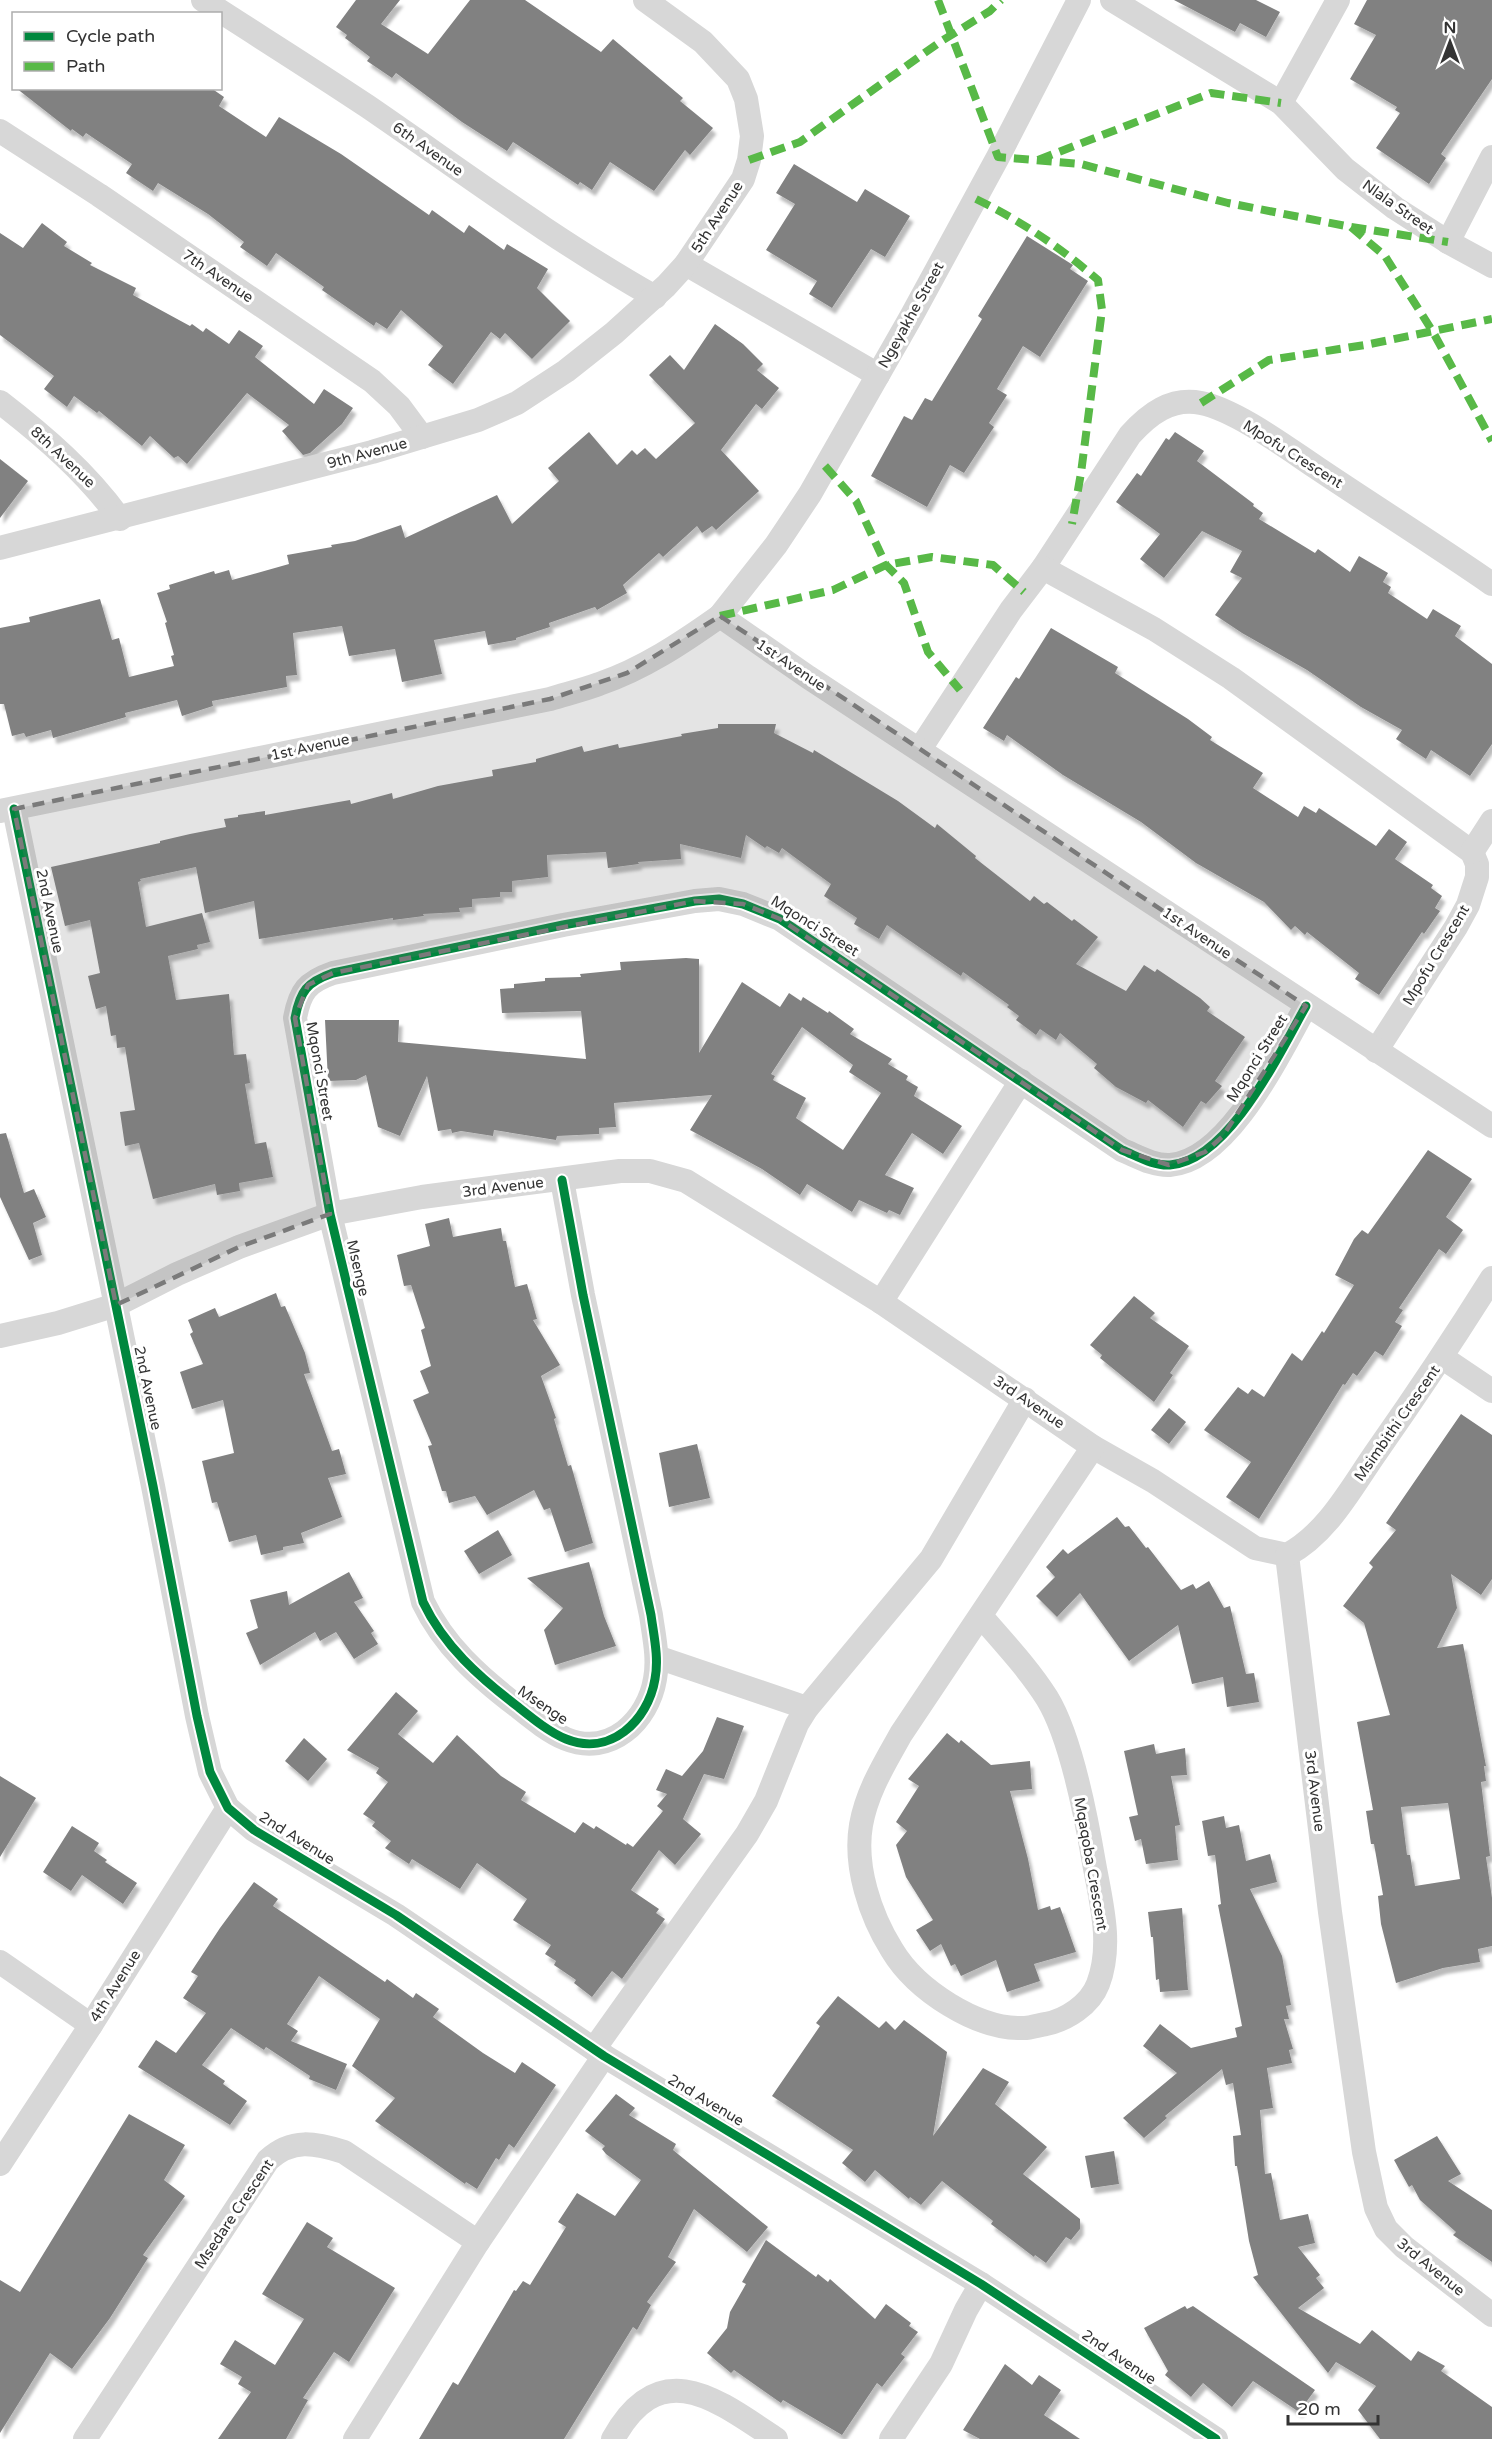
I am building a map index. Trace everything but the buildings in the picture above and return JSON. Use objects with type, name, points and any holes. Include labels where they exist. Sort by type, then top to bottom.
[{"type":"street","name":"6th Avenue","points":[[203,0],[222,12]]},
{"type":"street","name":"5th Avenue","points":[[645,0],[678,23],[723,61],[738,79],[750,118],[752,136],[749,160],[743,179],[686,264]]},
{"type":"street","name":"Ngeyakhe Street","points":[[720,616],[776,545],[810,494],[998,157],[1079,0]]},
{"type":"street","name":"Nlala Street","points":[[1112,0],[1281,103],[1345,169],[1395,208],[1448,242],[1492,157]]},
{"type":"street","points":[[1281,103],[1338,0]]},
{"type":"street","name":"6th Avenue","points":[[222,12],[366,105],[535,222],[655,297]]},
{"type":"street","name":"7th Avenue","points":[[0,131],[99,195],[372,381],[399,406],[422,437]]},
{"type":"street","points":[[1448,242],[1492,267]]},
{"type":"street","name":"9th Avenue","points":[[0,548],[120,519],[478,420],[517,403],[566,371],[655,297],[686,264]]},
{"type":"street","points":[[686,264],[878,375]]},
{"type":"street","name":"8th Avenue","points":[[0,402],[72,464],[103,495],[120,519]]},
{"type":"street","name":"Mpofu Crescent","points":[[920,749],[1130,435],[1143,420],[1169,406],[1201,403],[1259,429],[1492,584]]},
{"type":"street","points":[[1043,568],[1154,629],[1231,678],[1472,852],[1492,821]]},
{"type":"street","name":"1st Avenue","points":[[7,810],[550,699],[598,685],[627,673],[683,641],[720,616],[808,677],[1306,1006],[1492,1126]]},
{"type":"street","name":"2nd Avenue","points":[[7,810],[116,1305],[197,1716],[210,1772],[228,1808],[254,1830],[396,1915],[599,2052],[981,2284],[1216,2439]]},
{"type":"street","name":"Mpofu Crescent","points":[[1376,1051],[1468,905],[1477,877],[1477,864],[1472,852]]},
{"type":"street","name":"Mqonci Street","points":[[330,1214],[295,1018],[302,994],[308,985],[333,973],[563,925],[695,901],[719,899],[761,910],[790,926],[1122,1150],[1151,1162],[1169,1165],[1187,1161],[1205,1152],[1223,1136],[1247,1106],[1306,1006]]},
{"type":"street","points":[[881,1302],[1021,1081]]},
{"type":"street","name":"3rd Avenue","points":[[0,1336],[57,1323],[116,1305],[177,1274],[239,1247],[330,1214],[422,1197],[620,1172],[650,1172],[686,1181],[881,1302],[1093,1447],[1153,1481],[1255,1548],[1287,1555],[1330,1912],[1364,2152],[1376,2208],[1386,2229],[1404,2247],[1492,2315]]},
{"type":"street","name":"Msenge","points":[[330,1214],[412,1565],[423,1602],[434,1625],[458,1655],[483,1680],[534,1719],[567,1739],[590,1743],[610,1740],[625,1733],[640,1718],[651,1698],[657,1657],[651,1616],[562,1180]]},
{"type":"street","name":"Msimbithi Crescent","points":[[1287,1555],[1303,1546],[1333,1515],[1443,1358],[1492,1278]]},
{"type":"street","points":[[1443,1358],[1492,1390]]},
{"type":"street","points":[[355,2439],[599,2052],[747,1834],[766,1801],[797,1724],[807,1708],[931,1559],[1025,1400]]},
{"type":"street","name":"Mqaqoba Crescent","points":[[981,1616],[1027,1670],[1047,1699],[1060,1725],[1090,1839],[1103,1918],[1105,1949],[1097,1986],[1083,2005],[1060,2021],[1024,2028],[982,2022],[949,2006],[916,1979],[892,1952],[877,1920],[863,1880],[860,1850],[861,1827],[865,1806],[878,1775],[902,1734],[1093,1447]]},
{"type":"street","points":[[657,1657],[807,1708]]},
{"type":"street","name":"4th Avenue","points":[[0,2164],[228,1808]]},
{"type":"street","points":[[0,1962],[91,2025]]},
{"type":"street","name":"Msedare Crescent","points":[[85,2439],[268,2160],[280,2149],[298,2144],[319,2144],[344,2152],[478,2241]]},
{"type":"street","points":[[891,2439],[941,2364],[981,2284]]},
{"type":"street","points":[[613,2439],[625,2417],[651,2395],[674,2389],[722,2402],[776,2439]]},
{"type":"highlighted area","points":[[720,616],[1306,1006],[1223,1136],[1205,1152],[1169,1165],[1122,1150],[780,919],[743,904],[695,901],[333,973],[308,985],[295,1018],[330,1214],[239,1247],[116,1305],[14,809],[550,699],[627,673]]},
{"type":"marked path","points":[[938,0],[998,157],[1081,164],[1228,203],[1351,227],[1448,242]]},
{"type":"marked path","points":[[749,160],[800,142],[940,42],[990,11],[1001,0]]},
{"type":"marked path","points":[[1038,160],[1211,93],[1281,103]]},
{"type":"marked path","points":[[976,199],[1040,235],[1098,280],[1102,310],[1081,473],[1072,524]]},
{"type":"marked path","points":[[1351,227],[1385,256],[1433,332],[1492,441]]},
{"type":"marked path","points":[[1201,403],[1269,360],[1365,345],[1492,319]]},
{"type":"marked path","points":[[825,466],[856,501],[886,565],[904,583],[928,652],[960,690]]},
{"type":"marked path","points":[[720,616],[833,590],[886,565],[932,557],[993,565],[1024,592]]},
{"type":"cycle path","points":[[14,809],[153,1486],[197,1716],[210,1772],[228,1808],[254,1830],[396,1915],[604,2056],[981,2284],[1216,2439]]},
{"type":"cycle path","points":[[562,1180],[583,1295],[651,1615],[656,1655],[655,1679],[644,1709],[624,1732],[612,1739],[597,1743],[582,1743],[560,1736],[503,1695],[452,1647],[423,1602],[330,1214],[295,1018],[299,1001],[306,989],[317,980],[333,973],[563,925],[695,901],[719,899],[743,904],[780,919],[1122,1150],[1164,1165],[1192,1159],[1212,1145],[1232,1125],[1267,1075],[1306,1006]]}]
